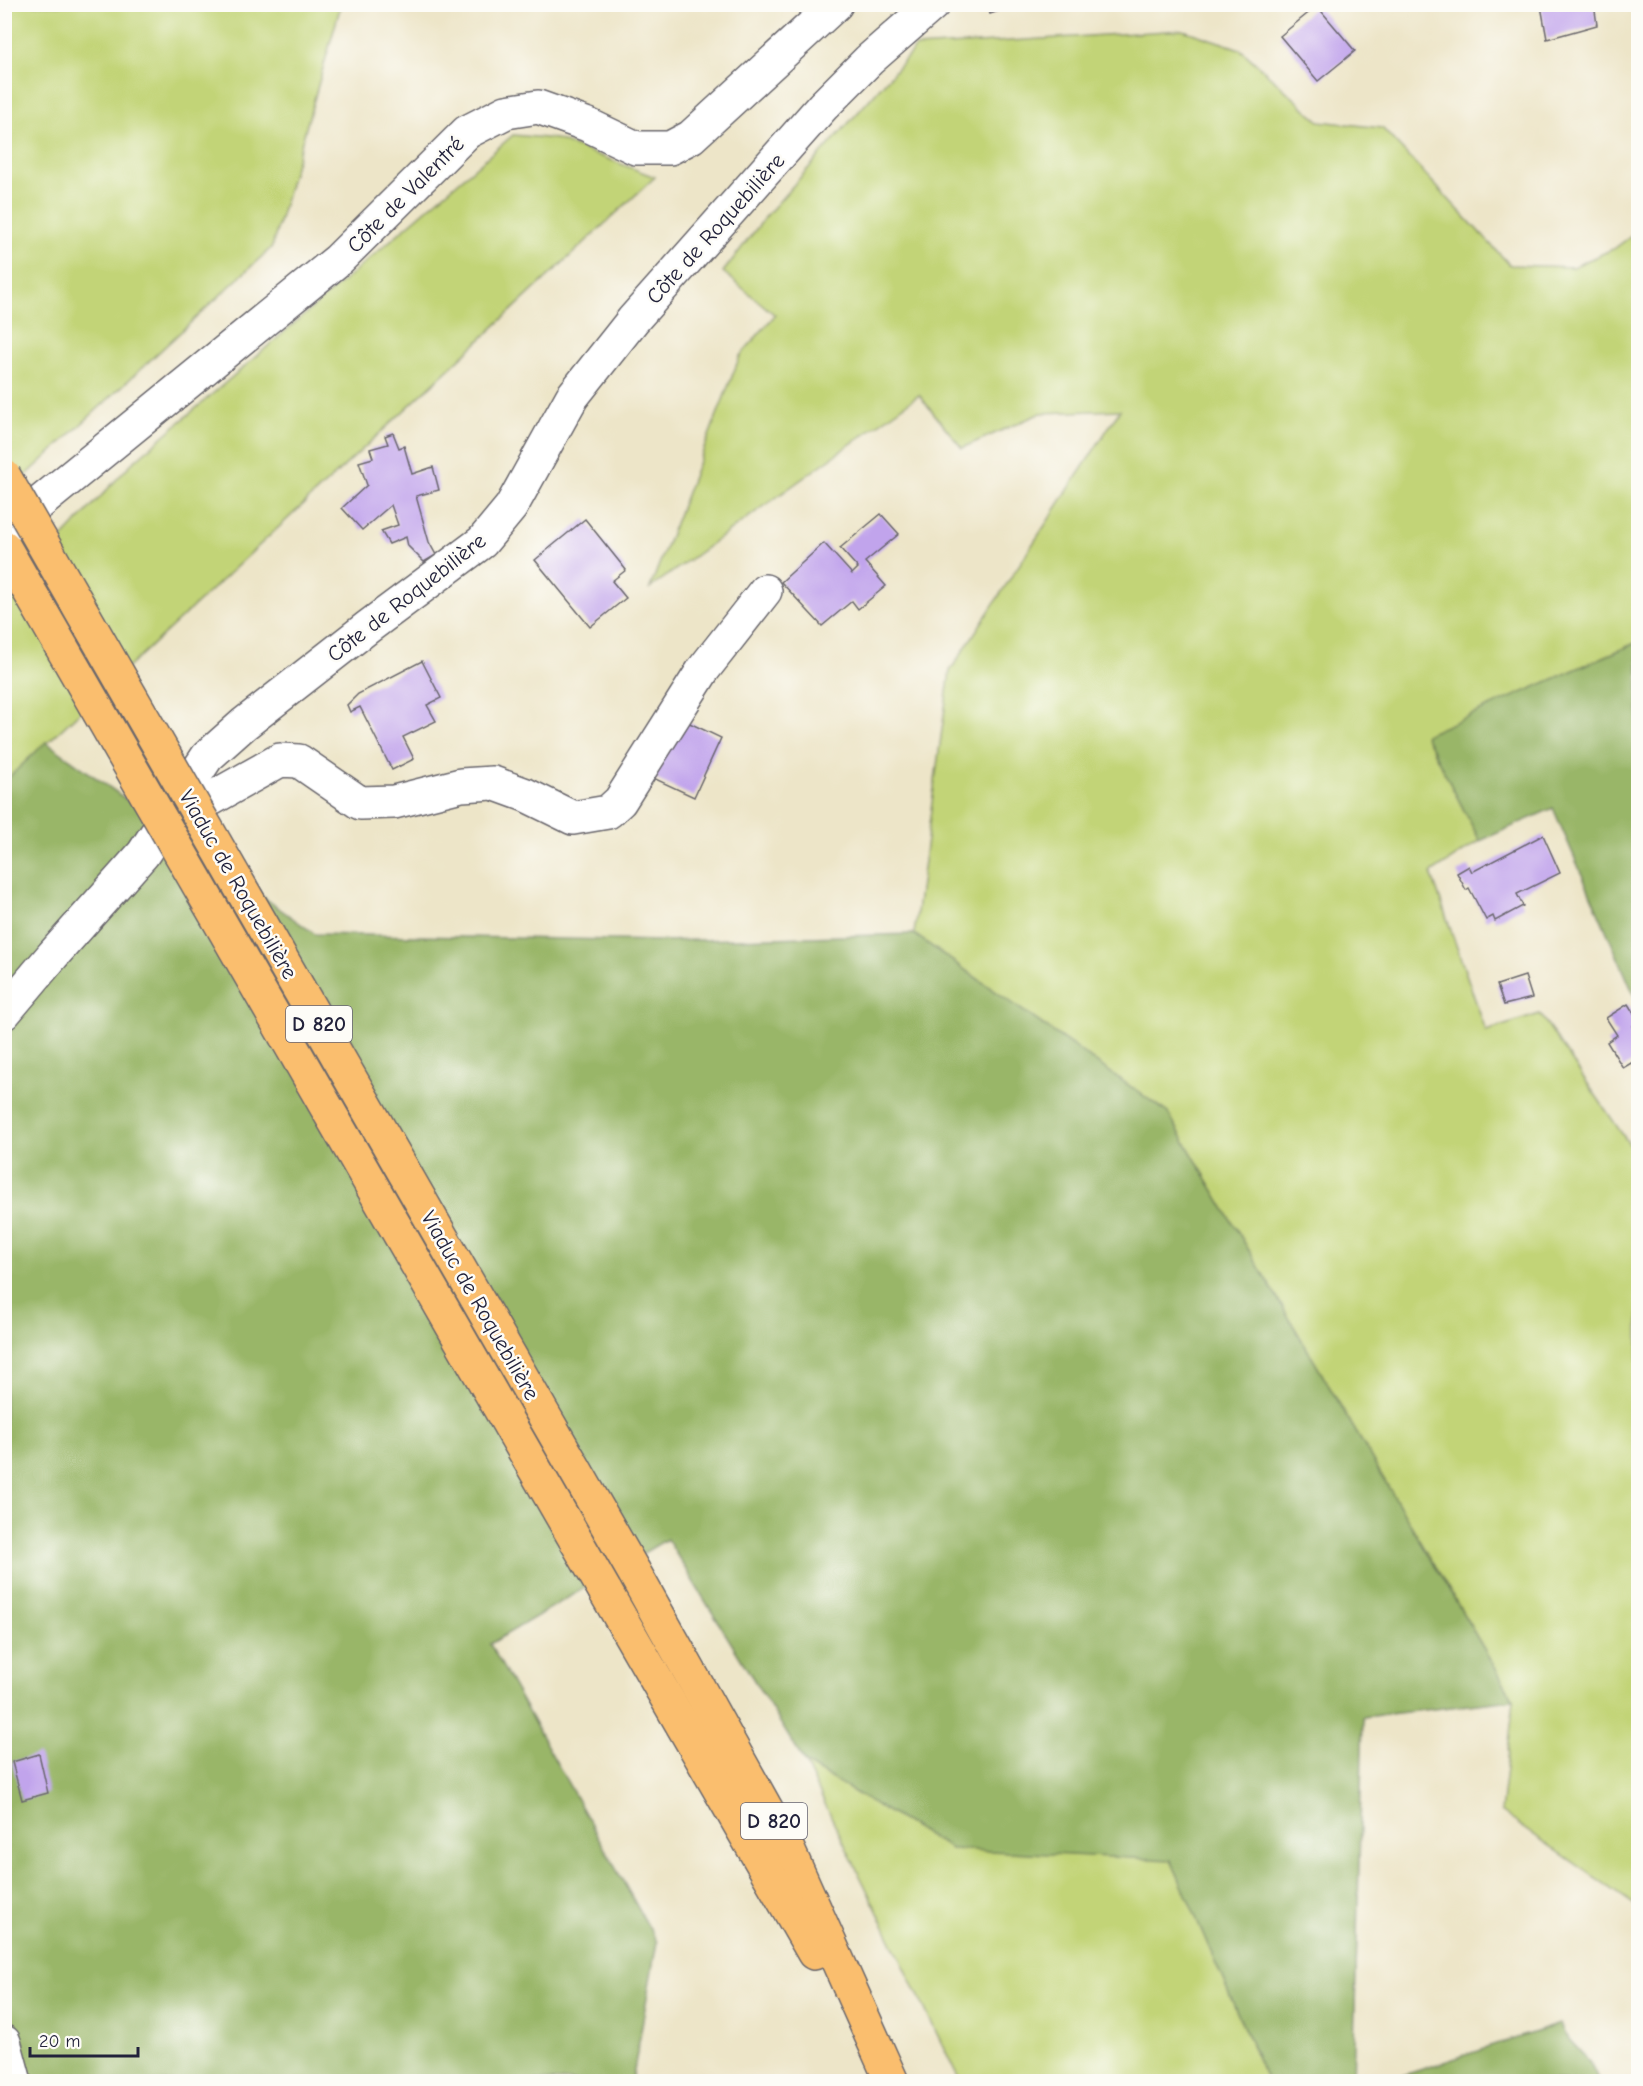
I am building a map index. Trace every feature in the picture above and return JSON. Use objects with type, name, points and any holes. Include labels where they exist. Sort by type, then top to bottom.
[{"type":"main road","name":"Viaduc de Roquebilière","points":[[4,476],[634,1572],[785,1843],[890,2082]]},
{"type":"main road","name":"Viaduc de Roquebilière","points":[[4,548],[604,1591],[890,2082]]},
{"type":"street","name":"Côte de Valentré","points":[[4,532],[338,260],[467,132],[506,112],[538,107],[588,125],[636,148],[670,148],[691,137],[836,4]]},
{"type":"street","name":"Côte de Roquebilière","points":[[4,1013],[143,854],[207,757],[244,724],[368,627],[482,542],[511,507],[572,397],[633,320],[824,106],[869,60],[933,4]]},
{"type":"street","points":[[173,810],[209,800],[280,760],[299,761],[360,803],[394,802],[461,785],[493,783],[526,795],[573,818],[608,812],[620,801],[703,670],[765,591]]},
{"type":"street","points":[[4,2042],[15,2082]]},
{"type":"green space","points":[[5,5],[341,5],[272,247],[5,495]]},
{"type":"green space","points":[[1183,30],[1240,49],[1319,121],[1382,128],[1510,265],[1573,267],[1615,248],[1638,231],[1638,642],[1425,735],[1480,841],[1431,873],[1486,1031],[1540,1014],[1638,1157],[1638,1907],[1501,1812],[1514,1700],[1168,1113],[914,934],[950,671],[1120,410],[1041,413],[962,448],[919,395],[650,588],[740,356],[775,315],[723,272],[767,215],[916,47]]},
{"type":"green space","points":[[513,135],[556,139],[655,177],[5,782],[5,599],[131,464]]},
{"type":"green space","points":[[1638,642],[1638,1004],[1553,808],[1480,841],[1425,735]]},
{"type":"green space","points":[[46,742],[315,934],[662,941],[914,934],[1168,1113],[1514,1700],[1363,1717],[1353,2081],[1267,2081],[1171,1860],[951,1849],[805,1763],[667,1539],[490,1644],[657,1942],[632,2081],[5,2082],[4,782]]},
{"type":"green space","points":[[805,1763],[951,1849],[1171,1859],[1267,2081],[960,2081]]},
{"type":"green space","points":[[1560,2024],[1565,2035],[1590,2062],[1599,2081],[1386,2081]]},
{"type":"building","points":[[987,4],[1016,4],[1016,5],[990,14]]},
{"type":"building","points":[[1594,4],[1597,25],[1547,39],[1541,6]]},
{"type":"building","points":[[1317,6],[1355,51],[1318,81],[1280,36]]},
{"type":"building","points":[[393,433],[399,448],[404,446],[412,474],[433,467],[439,490],[416,496],[429,542],[436,555],[424,562],[408,546],[406,537],[389,544],[381,531],[398,525],[391,505],[362,530],[342,508],[367,485],[359,462],[373,458],[370,449],[388,444],[385,436]]},
{"type":"building","points":[[881,514],[899,534],[865,562],[886,586],[858,609],[852,601],[822,626],[781,582],[824,543],[852,574],[858,568],[840,548]]},
{"type":"building","points":[[585,519],[626,570],[612,581],[626,598],[590,627],[535,560]]},
{"type":"building","points":[[422,661],[441,698],[427,705],[436,721],[403,737],[414,759],[392,770],[360,707],[350,712],[347,705],[358,694]]},
{"type":"building","points":[[677,717],[721,738],[694,797],[651,777]]},
{"type":"building","points":[[1543,835],[1560,873],[1517,894],[1523,906],[1495,921],[1493,916],[1486,920],[1469,888],[1466,890],[1457,873],[1469,866],[1472,872]]},
{"type":"building","points":[[1525,976],[1532,998],[1504,1005],[1497,985]]},
{"type":"building","points":[[1628,1004],[1638,1020],[1633,1026],[1638,1034],[1638,1059],[1623,1068],[1607,1042],[1617,1035],[1606,1018]]},
{"type":"building","points":[[39,1754],[48,1793],[22,1800],[12,1762]]}]
